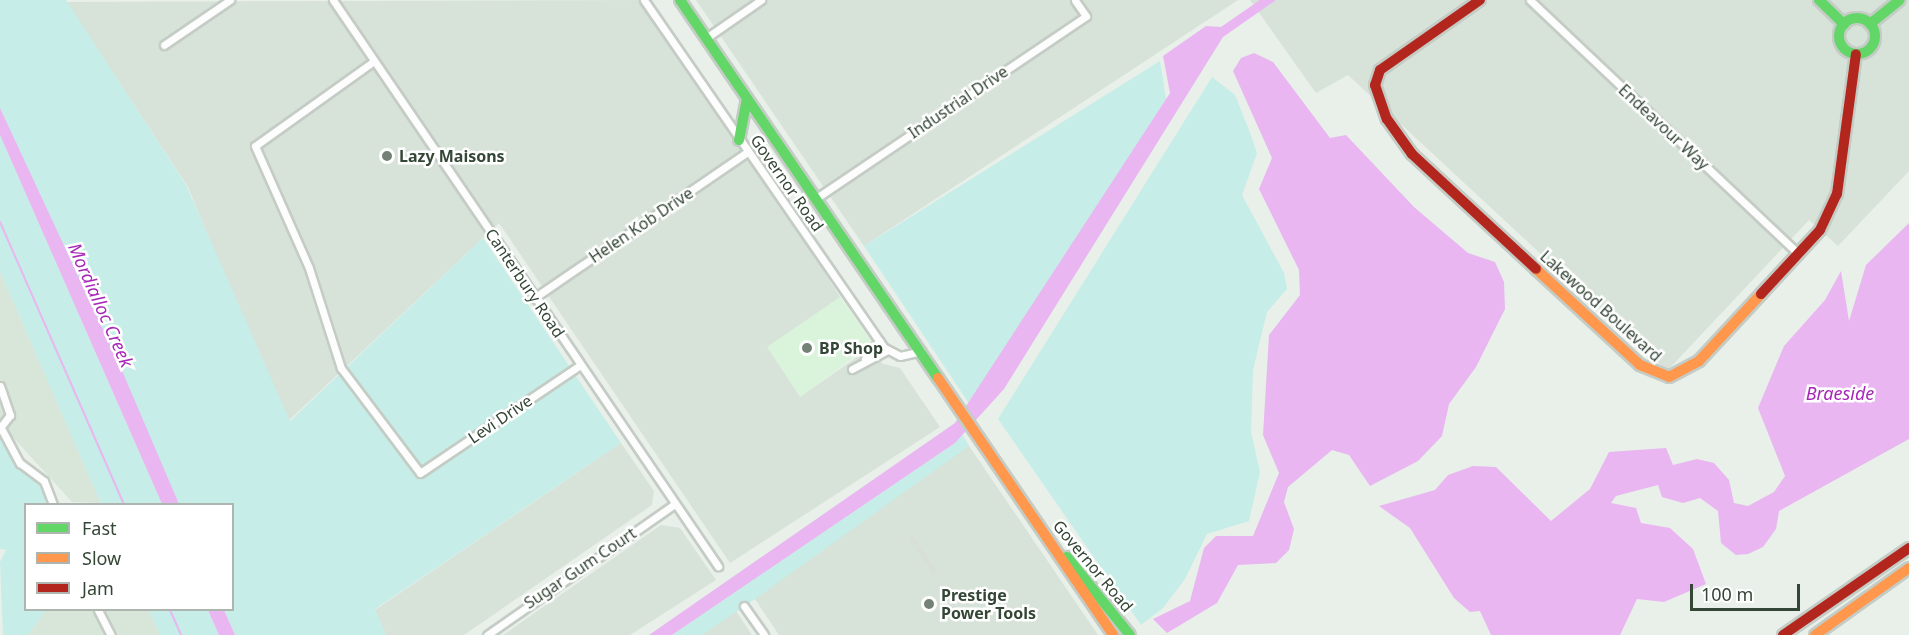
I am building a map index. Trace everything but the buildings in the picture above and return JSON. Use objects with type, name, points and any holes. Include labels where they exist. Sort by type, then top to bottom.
[{"type":"main road","name":"Governor Road","points":[[680,0],[921,351],[957,410],[976,434],[1113,635]]},
{"type":"main road","name":"Lakewood Boulevard","points":[[1480,0],[1380,70],[1375,85],[1378,101],[1412,154],[1640,365],[1669,377],[1685,373],[1820,230],[1837,194],[1856,54]]},
{"type":"main road","points":[[1819,0],[1844,24]]},
{"type":"main road","points":[[1870,24],[1900,0]]},
{"type":"main road","points":[[1844,24],[1856,18],[1870,24]]},
{"type":"main road","points":[[1844,24],[1840,41],[1856,54],[1874,43],[1870,24]]},
{"type":"main road","points":[[739,140],[747,99]]},
{"type":"main road","name":"Governor Road","points":[[1032,516],[1130,635]]},
{"type":"main road","points":[[1783,635],[1909,548]]},
{"type":"main road","points":[[1815,635],[1909,568]]},
{"type":"street","points":[[164,45],[230,0]]},
{"type":"street","name":"Canterbury Road","points":[[333,0],[718,566]]},
{"type":"street","name":"Governor Road","points":[[644,0],[747,152],[887,350]]},
{"type":"street","points":[[706,38],[761,0]]},
{"type":"street","name":"Industrial Drive","points":[[815,199],[1086,16],[1075,0]]},
{"type":"street","name":"Endeavour Way","points":[[1530,0],[1799,254]]},
{"type":"street","name":"Levi Drive","points":[[374,61],[261,139],[255,152],[290,218],[341,368],[420,473],[580,364]]},
{"type":"street","name":"Helen Kob Drive","points":[[534,297],[747,152]]},
{"type":"street","points":[[864,361],[879,341]]},
{"type":"street","points":[[852,369],[887,350],[900,356],[921,351]]},
{"type":"street","points":[[0,386],[10,416],[0,428],[20,463],[44,481],[53,503]]},
{"type":"street","name":"Sugar Gum Court","points":[[487,635],[675,504]]},
{"type":"street","points":[[744,606],[764,635]]},
{"type":"street","points":[[99,611],[111,635]]},
{"type":"shaded area","points":[[0,0],[66,0],[186,185],[290,421],[483,238],[621,443],[375,609],[386,635],[235,635],[224,611],[234,611],[234,503],[179,503],[0,108]]},
{"type":"shaded area","points":[[651,0],[840,297],[767,347],[800,397],[870,348],[883,364],[900,368],[940,427],[730,563],[499,223],[285,424],[188,187],[66,2]]},
{"type":"shaded area","points":[[696,0],[1238,0],[864,246]]},
{"type":"shaded area","points":[[1250,0],[1909,0],[1909,171],[1838,246],[1809,220],[1667,371],[1348,75],[1316,93]]},
{"type":"shaded area","points":[[1160,61],[1166,99],[970,405],[864,246]]},
{"type":"shaded area","points":[[1212,77],[1235,95],[1249,130],[1257,153],[1242,195],[1284,273],[1287,289],[1267,312],[1253,370],[1251,432],[1260,472],[1249,521],[1207,534],[1185,579],[1163,608],[1141,625],[998,419]]},
{"type":"shaded area","points":[[0,135],[162,503],[101,503],[0,271]]},
{"type":"shaded area","points":[[0,271],[101,503],[72,502],[0,423]]},
{"type":"shaded area","points":[[840,297],[872,343],[800,397],[766,347]]},
{"type":"shaded area","points":[[961,432],[969,446],[755,599],[702,635],[672,635],[955,443]]},
{"type":"shaded area","points":[[0,439],[47,495],[45,503],[24,503],[24,611],[45,611],[28,635],[3,635],[0,562],[6,550],[0,549]]},
{"type":"shaded area","points":[[621,443],[654,491],[652,505],[464,635],[386,635],[375,610]]},
{"type":"shaded area","points":[[969,446],[1098,635],[779,635],[753,596]]},
{"type":"shaded area","points":[[661,525],[680,528],[716,580],[630,635],[503,635]]},
{"type":"shaded area","points":[[912,535],[937,571],[933,574],[908,538]]},
{"type":"shaded area","points":[[949,584],[959,598],[949,611],[946,606],[954,600],[945,587]]},
{"type":"shaded area","points":[[45,611],[149,611],[160,635],[28,635]]},
{"type":"shaded area","points":[[149,611],[208,611],[219,635],[160,635]]},
{"type":"shaded area","points":[[736,611],[752,635],[702,635]]},
{"type":"water","points":[[1260,0],[1276,0],[1223,37],[1004,389],[955,443],[672,635],[649,635],[955,423],[1170,93],[1163,56],[1206,26],[1221,27]]},
{"type":"water","points":[[1254,53],[1273,62],[1330,138],[1346,135],[1414,207],[1468,253],[1495,262],[1504,282],[1505,309],[1476,367],[1449,404],[1442,436],[1418,461],[1370,486],[1349,455],[1332,450],[1288,487],[1284,502],[1294,529],[1289,550],[1276,563],[1238,565],[1217,603],[1167,633],[1153,619],[1190,601],[1204,548],[1216,536],[1253,536],[1279,473],[1263,435],[1269,335],[1300,295],[1299,270],[1259,189],[1272,158],[1233,71],[1241,58]]},
{"type":"water","points":[[0,108],[120,366],[179,503],[162,503],[0,135]]},
{"type":"water","name":"Braeside","points":[[1909,223],[1909,439],[1779,511],[1776,529],[1763,547],[1748,554],[1736,555],[1721,543],[1718,511],[1700,498],[1683,503],[1662,497],[1658,485],[1616,496],[1611,503],[1636,508],[1641,523],[1670,528],[1693,549],[1706,584],[1664,602],[1637,599],[1620,635],[1491,635],[1480,611],[1470,612],[1454,598],[1410,528],[1379,506],[1435,490],[1448,475],[1473,466],[1496,467],[1551,521],[1590,489],[1609,452],[1666,448],[1673,465],[1697,459],[1714,463],[1729,480],[1734,503],[1748,506],[1774,492],[1785,476],[1758,408],[1784,346],[1825,300],[1841,271],[1849,321],[1866,265]]},
{"type":"water","points":[[208,611],[224,611],[235,635],[219,635]]},
{"type":"waterway","points":[[0,222],[124,503]]},
{"type":"waterway","points":[[170,611],[181,635]]},
{"type":"traffic: fast","points":[[680,0],[938,378]]},
{"type":"traffic: fast","points":[[1819,0],[1844,24]]},
{"type":"traffic: fast","points":[[1870,24],[1900,0]]},
{"type":"traffic: fast","points":[[1857,18],[1870,23],[1875,36],[1870,49],[1857,54],[1844,49],[1839,36],[1844,23],[1857,18]]},
{"type":"traffic: fast","points":[[739,140],[747,99]]},
{"type":"traffic: fast","points":[[1067,557],[1130,635]]},
{"type":"traffic: slow","points":[[1536,269],[1640,365],[1669,377],[1699,361],[1761,294]]},
{"type":"traffic: slow","points":[[938,378],[1113,635]]},
{"type":"traffic: slow","points":[[1815,635],[1909,568]]},
{"type":"traffic: jam","points":[[1480,0],[1380,70],[1375,85],[1387,119],[1412,154],[1536,269]]},
{"type":"traffic: jam","points":[[1761,294],[1820,230],[1837,194],[1856,54]]},
{"type":"traffic: jam","points":[[1783,635],[1909,548]]},
{"type":"place","name":"Lazy Maisons","points":[[387,156]]},
{"type":"place","name":"BP Shop","points":[[807,348]]},
{"type":"place","name":"Prestige Power Tools","points":[[929,604]]},
{"type":"water label","name":"Mordialloc Creek","points":[[101,305]]}]
